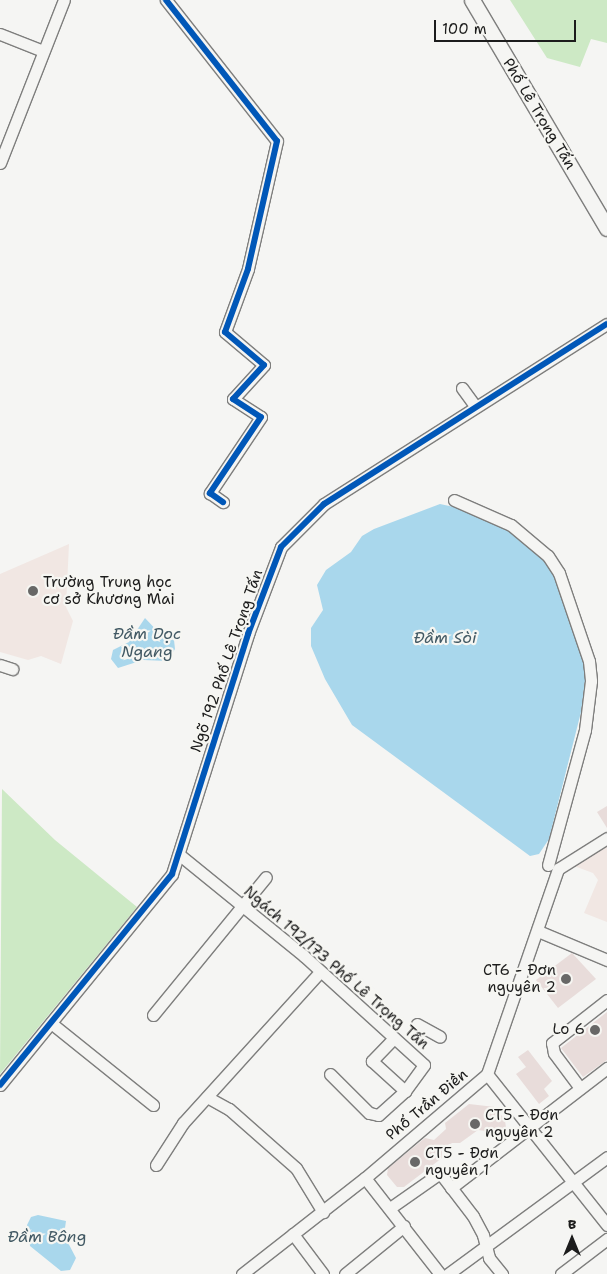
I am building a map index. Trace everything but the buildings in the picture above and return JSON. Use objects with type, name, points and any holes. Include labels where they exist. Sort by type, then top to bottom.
[{"type":"main road","name":"Phố Lê Trọng Tấn","points":[[472,0],[607,228]]},
{"type":"street","points":[[0,163],[64,0]]},
{"type":"street","points":[[166,0],[277,141],[248,269],[225,332],[264,365],[234,399],[260,417],[210,494],[223,502]]},
{"type":"street","points":[[0,34],[43,51]]},
{"type":"street","name":"Ngõ 192 Phố Lê Trọng Tấn","points":[[0,1085],[156,897],[181,856],[199,782],[281,547],[324,504],[475,406],[607,324]]},
{"type":"street","points":[[462,388],[475,406]]},
{"type":"street","points":[[454,500],[511,525],[548,556],[559,573],[589,661],[591,681],[585,730],[548,865]]},
{"type":"street","points":[[0,665],[12,669]]},
{"type":"street","name":"Phố Trần Điền","points":[[242,1274],[365,1178],[487,1074],[558,869],[607,838]]},
{"type":"street","name":"Ngách 192/173 Phố Lê Trọng Tấn","points":[[181,856],[320,972],[424,1065],[405,1091]]},
{"type":"street","points":[[153,1015],[244,908],[266,877]]},
{"type":"street","points":[[538,931],[607,960]]},
{"type":"street","points":[[156,1165],[183,1123],[320,972]]},
{"type":"street","points":[[580,1088],[554,1053],[552,1043],[607,1000]]},
{"type":"street","points":[[51,1023],[153,1104]]},
{"type":"street","points":[[417,1024],[440,1037]]},
{"type":"street","points":[[330,1074],[369,1113],[378,1116],[405,1091],[372,1062],[394,1038]]},
{"type":"street","points":[[451,1188],[607,1068]]},
{"type":"street","points":[[487,1074],[607,1225]]},
{"type":"street","points":[[207,1097],[229,1109],[296,1168],[323,1212]]},
{"type":"street","points":[[448,1274],[575,1184],[607,1157]]},
{"type":"street","points":[[390,1208],[440,1173],[473,1216],[489,1258],[502,1274]]},
{"type":"street","points":[[365,1178],[440,1274]]},
{"type":"street","points":[[345,1274],[404,1226]]},
{"type":"street","points":[[293,1234],[322,1274]]},
{"type":"street","points":[[561,1274],[607,1239]]},
{"type":"shaded area","name":"Trường Trung học cơ sở Khương Mai","points":[[69,544],[66,607],[73,621],[61,664],[41,656],[28,660],[0,652],[0,574]]},
{"type":"shaded area","points":[[607,845],[607,922],[584,913],[598,880],[593,873],[574,866]]},
{"type":"green space","points":[[510,0],[607,0],[607,43],[591,39],[580,67],[547,58]]},
{"type":"green space","points":[[2,789],[55,840],[137,907],[0,1074]]},
{"type":"water","name":"Đầm Sòi","points":[[440,504],[468,510],[517,535],[536,550],[550,567],[564,599],[580,649],[586,673],[581,712],[549,839],[539,854],[530,856],[352,725],[325,679],[311,646],[311,628],[323,610],[317,585],[326,570],[351,552],[362,536],[374,529]]},
{"type":"water","name":"Đầm Dọc Ngang","points":[[145,618],[162,636],[174,640],[175,649],[168,661],[143,660],[118,668],[111,659],[113,650],[129,642]]},
{"type":"water","name":"Đầm Bông","points":[[38,1215],[66,1221],[64,1235],[76,1258],[70,1270],[61,1271],[30,1246],[27,1225],[31,1217]]},
{"type":"cycle path","points":[[166,0],[277,141],[248,269],[225,332],[264,365],[233,399],[261,417],[210,493],[223,502]]},
{"type":"cycle path","points":[[0,1085],[172,874],[248,634],[281,547],[324,504],[607,324]]},
{"type":"place","name":"Trường Trung học cơ sở Khương Mai","points":[[33,591]]},
{"type":"place","name":"CT6 - Đơn nguyên 2","points":[[566,979]]},
{"type":"place","name":"Lo 6","points":[[595,1030]]},
{"type":"place","name":"CT5 - Đơn nguyên 2","points":[[475,1124]]},
{"type":"place","name":"CT5 - Đơn nguyên 1","points":[[415,1162]]}]
